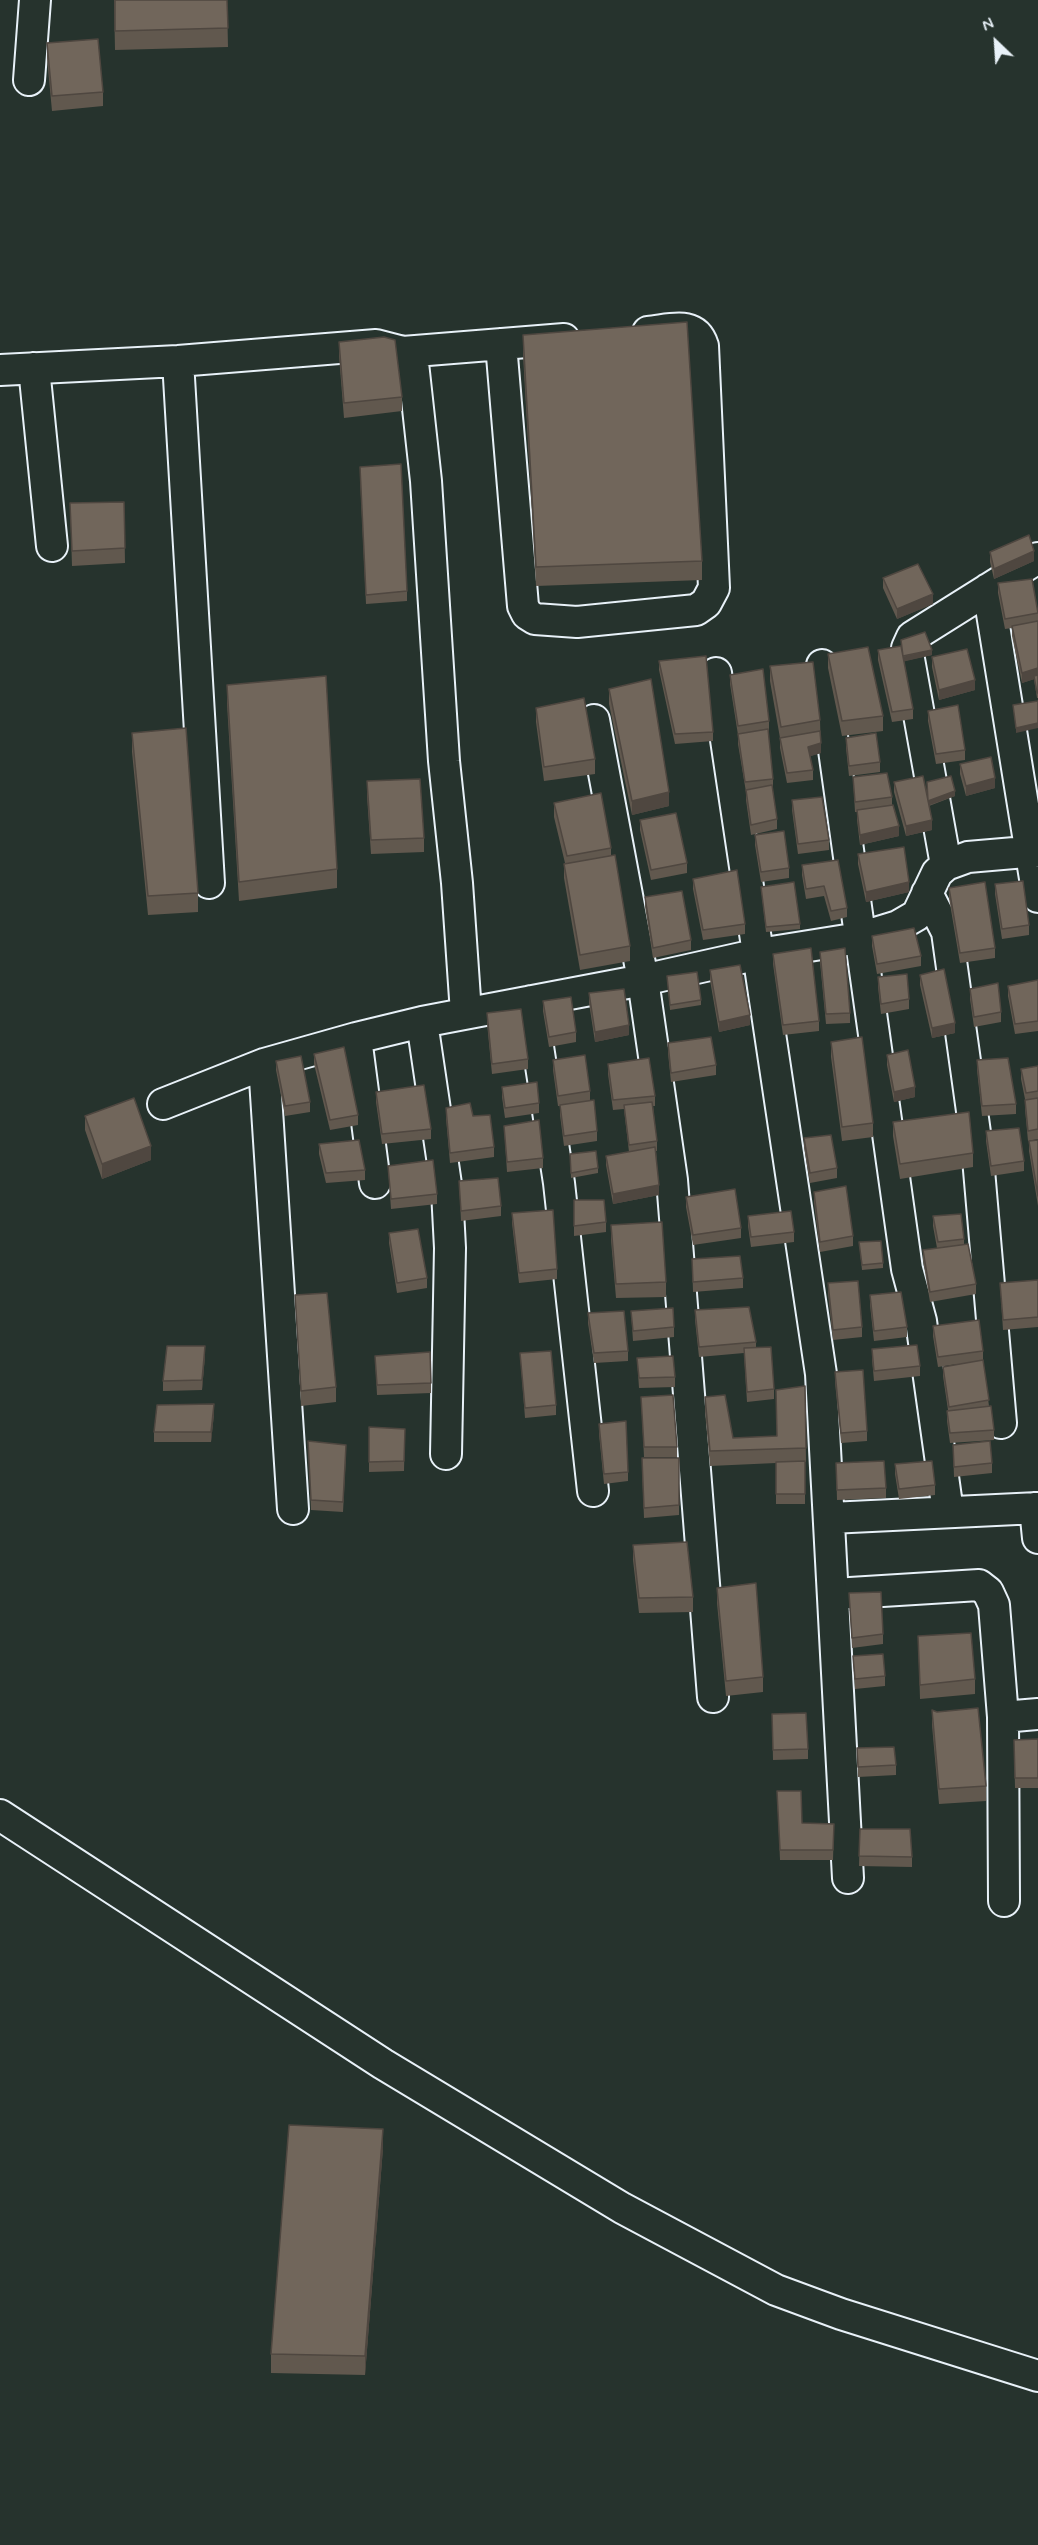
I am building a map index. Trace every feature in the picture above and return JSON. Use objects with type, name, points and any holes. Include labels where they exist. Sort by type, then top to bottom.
[{"type":"street","points":[[29,80],[35,0]]},
{"type":"street","points":[[0,370],[178,361],[376,345],[403,352],[690,328],[699,335],[703,346],[714,588],[706,603],[696,610],[577,622],[535,619],[527,614],[523,606],[501,344]]},
{"type":"street","points":[[403,352],[413,363],[426,481],[444,761],[457,883],[466,1013]]},
{"type":"street","points":[[178,361],[209,884]]},
{"type":"street","points":[[34,368],[52,546]]},
{"type":"street","points":[[946,865],[907,648],[912,637],[1038,558]]},
{"type":"street","points":[[988,589],[1034,851],[1038,897]]},
{"type":"street","points":[[822,665],[907,1269],[921,1321],[948,1512]]},
{"type":"street","points":[[716,673],[821,1374],[848,1878]]},
{"type":"street","points":[[594,720],[643,980],[672,1180],[713,1697]]},
{"type":"street","points":[[163,1104],[264,1064],[422,1022],[643,980],[759,954],[859,938],[898,926],[917,915],[937,873],[946,865],[968,857],[1034,851]]},
{"type":"street","points":[[927,893],[947,932],[977,1147],[1001,1423]]},
{"type":"street","points":[[531,1001],[559,1183],[593,1491]]},
{"type":"street","points":[[422,1022],[447,1191],[450,1248],[446,1454]]},
{"type":"street","points":[[356,1038],[375,1183]]},
{"type":"street","points":[[264,1064],[293,1509]]},
{"type":"street","points":[[830,1518],[1036,1508],[1038,1538]]},
{"type":"street","points":[[834,1594],[979,1585],[988,1592],[994,1605],[1003,1717],[1004,1901]]},
{"type":"street","points":[[1003,1717],[1038,1714]]},
{"type":"street","points":[[0,1815],[383,2064],[622,2208],[776,2290],[841,2314],[1038,2376]]},
{"type":"building","points":[[115,0],[227,0],[228,28],[115,31]]},
{"type":"building","points":[[98,39],[103,92],[52,96],[47,43]]},
{"type":"building","points":[[687,322],[702,561],[536,567],[523,335]]},
{"type":"building","points":[[384,337],[395,340],[402,397],[344,403],[339,342]]},
{"type":"building","points":[[401,464],[407,591],[366,595],[360,467]]},
{"type":"building","points":[[124,502],[125,548],[72,551],[70,503]]},
{"type":"building","points":[[1029,535],[1034,551],[994,569],[990,552]]},
{"type":"building","points":[[918,564],[933,594],[897,609],[883,578]]},
{"type":"building","points":[[1032,579],[1038,613],[1005,619],[998,583]]},
{"type":"building","points":[[1038,621],[1038,668],[1022,673],[1012,626]]},
{"type":"building","points":[[925,632],[932,650],[903,656],[901,640]]},
{"type":"building","points":[[901,646],[913,709],[892,712],[878,650]]},
{"type":"building","points":[[868,647],[883,716],[842,721],[828,654]]},
{"type":"building","points":[[967,649],[975,680],[939,690],[932,657]]},
{"type":"building","points":[[706,656],[713,732],[675,734],[659,661]]},
{"type":"building","points":[[813,662],[820,720],[781,727],[770,666]]},
{"type":"building","points":[[763,669],[769,721],[738,726],[730,675]]},
{"type":"building","points":[[1038,675],[1038,693],[1037,693],[1034,676]]},
{"type":"building","points":[[326,676],[337,869],[239,882],[227,685]]},
{"type":"building","points":[[651,679],[669,792],[632,801],[609,689]]},
{"type":"building","points":[[584,698],[595,759],[544,767],[536,708]]},
{"type":"building","points":[[1038,701],[1038,723],[1016,728],[1013,705]]},
{"type":"building","points":[[958,705],[965,750],[936,754],[928,711]]},
{"type":"building","points":[[186,728],[198,893],[148,896],[132,733]]},
{"type":"building","points":[[768,729],[773,779],[745,782],[738,734]]},
{"type":"building","points":[[820,731],[821,743],[808,747],[813,770],[787,773],[780,738]]},
{"type":"building","points":[[876,733],[880,762],[849,766],[846,738]]},
{"type":"building","points":[[991,757],[995,778],[966,786],[960,764]]},
{"type":"building","points":[[887,773],[892,797],[855,802],[853,777]]},
{"type":"building","points":[[923,776],[932,820],[906,826],[894,782]]},
{"type":"building","points":[[951,776],[955,791],[928,801],[927,782]]},
{"type":"building","points":[[420,779],[424,838],[371,840],[367,781]]},
{"type":"building","points":[[772,785],[777,819],[751,825],[746,790]]},
{"type":"building","points":[[601,793],[611,848],[567,856],[554,803]]},
{"type":"building","points":[[822,797],[829,840],[798,844],[792,800]]},
{"type":"building","points":[[893,805],[899,826],[860,835],[857,810]]},
{"type":"building","points":[[676,813],[687,863],[651,870],[640,820]]},
{"type":"building","points":[[784,831],[789,868],[761,872],[755,835]]},
{"type":"building","points":[[904,847],[909,882],[866,892],[858,854]]},
{"type":"building","points":[[615,855],[630,946],[580,955],[564,864]]},
{"type":"building","points":[[838,860],[847,908],[831,911],[824,886],[806,889],[802,865]]},
{"type":"building","points":[[737,870],[745,924],[703,930],[693,879]]},
{"type":"building","points":[[1023,881],[1029,925],[1002,929],[995,884]]},
{"type":"building","points":[[794,882],[800,924],[766,927],[761,887]]},
{"type":"building","points":[[985,882],[995,948],[960,953],[949,888]]},
{"type":"building","points":[[682,891],[691,940],[653,948],[645,897]]},
{"type":"building","points":[[914,928],[921,956],[877,964],[872,936]]},
{"type":"building","points":[[811,948],[819,1021],[783,1025],[773,954]]},
{"type":"building","points":[[845,948],[850,1013],[826,1014],[820,952]]},
{"type":"building","points":[[740,965],[750,1015],[719,1022],[710,970]]},
{"type":"building","points":[[944,969],[955,1023],[932,1028],[920,975]]},
{"type":"building","points":[[697,972],[701,1000],[670,1005],[667,976]]},
{"type":"building","points":[[907,974],[909,999],[881,1004],[878,977]]},
{"type":"building","points":[[1038,980],[1038,1021],[1015,1024],[1008,986]]},
{"type":"building","points":[[998,983],[1001,1012],[974,1017],[970,989]]},
{"type":"building","points":[[624,989],[629,1025],[595,1032],[589,993]]},
{"type":"building","points":[[571,997],[576,1032],[549,1037],[543,1001]]},
{"type":"building","points":[[521,1009],[528,1059],[492,1064],[487,1013]]},
{"type":"building","points":[[711,1037],[716,1065],[671,1073],[668,1043]]},
{"type":"building","points":[[862,1037],[873,1123],[842,1127],[831,1042]]},
{"type":"building","points":[[344,1047],[358,1115],[330,1120],[314,1054]]},
{"type":"building","points":[[908,1050],[915,1087],[894,1092],[887,1055]]},
{"type":"building","points":[[585,1055],[590,1091],[558,1096],[553,1060]]},
{"type":"building","points":[[301,1056],[310,1102],[285,1106],[276,1061]]},
{"type":"building","points":[[649,1058],[655,1096],[613,1100],[608,1064]]},
{"type":"building","points":[[1008,1058],[1016,1104],[982,1106],[977,1060]]},
{"type":"building","points":[[1038,1066],[1038,1091],[1026,1093],[1021,1069]]},
{"type":"building","points":[[537,1082],[539,1103],[505,1108],[502,1087]]},
{"type":"building","points":[[424,1085],[431,1129],[382,1134],[376,1092]]},
{"type":"building","points":[[134,1098],[151,1146],[102,1164],[85,1116]]},
{"type":"building","points":[[1038,1098],[1038,1129],[1028,1131],[1025,1100]]},
{"type":"building","points":[[594,1100],[597,1131],[564,1136],[560,1105]]},
{"type":"building","points":[[652,1102],[657,1141],[629,1145],[624,1105]]},
{"type":"building","points":[[470,1103],[473,1116],[490,1115],[494,1147],[450,1153],[446,1108]]},
{"type":"building","points":[[969,1112],[973,1153],[900,1164],[893,1122]]},
{"type":"building","points":[[539,1120],[543,1158],[507,1162],[504,1126]]},
{"type":"building","points":[[1019,1128],[1024,1161],[991,1166],[986,1131]]},
{"type":"building","points":[[831,1135],[837,1168],[810,1173],[804,1138]]},
{"type":"building","points":[[359,1140],[365,1170],[326,1173],[319,1144]]},
{"type":"building","points":[[1038,1140],[1038,1196],[1029,1141]]},
{"type":"building","points":[[655,1147],[659,1185],[613,1194],[606,1156]]},
{"type":"building","points":[[596,1151],[598,1168],[571,1173],[570,1154]]},
{"type":"building","points":[[433,1160],[437,1194],[391,1199],[388,1166]]},
{"type":"building","points":[[498,1178],[501,1206],[461,1211],[459,1181]]},
{"type":"building","points":[[846,1186],[853,1236],[820,1242],[814,1192]]},
{"type":"building","points":[[735,1189],[741,1228],[693,1235],[686,1197]]},
{"type":"building","points":[[574,1200],[604,1200],[606,1222],[574,1226]]},
{"type":"building","points":[[553,1210],[557,1269],[519,1273],[512,1213]]},
{"type":"building","points":[[791,1211],[794,1232],[751,1237],[748,1216]]},
{"type":"building","points":[[961,1214],[964,1239],[938,1242],[933,1216]]},
{"type":"building","points":[[662,1222],[666,1282],[616,1284],[611,1225]]},
{"type":"building","points":[[418,1229],[427,1278],[397,1283],[389,1233]]},
{"type":"building","points":[[881,1241],[883,1263],[862,1265],[859,1242]]},
{"type":"building","points":[[968,1244],[976,1284],[930,1292],[923,1250]]},
{"type":"building","points":[[740,1256],[743,1278],[693,1282],[692,1259]]},
{"type":"building","points":[[1038,1280],[1038,1317],[1003,1320],[1000,1283]]},
{"type":"building","points":[[858,1281],[862,1327],[833,1330],[828,1283]]},
{"type":"building","points":[[901,1292],[907,1327],[874,1331],[870,1295]]},
{"type":"building","points":[[327,1293],[336,1387],[301,1391],[295,1295]]},
{"type":"building","points":[[749,1307],[756,1342],[699,1347],[695,1310]]},
{"type":"building","points":[[673,1308],[674,1327],[633,1331],[631,1311]]},
{"type":"building","points":[[624,1311],[628,1351],[594,1353],[588,1313]]},
{"type":"building","points":[[979,1320],[983,1351],[938,1357],[933,1326]]},
{"type":"building","points":[[917,1345],[920,1366],[874,1371],[872,1349]]},
{"type":"building","points":[[167,1346],[205,1346],[202,1380],[163,1381]]},
{"type":"building","points":[[771,1347],[774,1389],[747,1392],[744,1348]]},
{"type":"building","points":[[551,1351],[556,1405],[525,1408],[520,1353]]},
{"type":"building","points":[[430,1352],[431,1383],[377,1385],[375,1356]]},
{"type":"building","points":[[673,1356],[675,1377],[639,1378],[637,1358]]},
{"type":"building","points":[[983,1360],[989,1400],[949,1407],[943,1367]]},
{"type":"building","points":[[863,1370],[867,1431],[841,1433],[835,1372]]},
{"type":"building","points":[[805,1386],[806,1448],[710,1451],[705,1397],[725,1395],[733,1438],[777,1436],[776,1390]]},
{"type":"building","points":[[673,1395],[677,1447],[644,1447],[641,1397]]},
{"type":"building","points":[[214,1404],[211,1432],[154,1432],[157,1405]]},
{"type":"building","points":[[991,1406],[994,1430],[950,1433],[947,1411]]},
{"type":"building","points":[[626,1421],[628,1472],[604,1474],[599,1424]]},
{"type":"building","points":[[369,1427],[405,1429],[404,1461],[369,1462]]},
{"type":"building","points":[[308,1441],[346,1445],[343,1502],[311,1500]]},
{"type":"building","points":[[990,1441],[992,1463],[954,1467],[953,1445]]},
{"type":"building","points":[[642,1458],[679,1458],[679,1505],[644,1508]]},
{"type":"building","points":[[805,1461],[805,1494],[776,1494],[776,1462]]},
{"type":"building","points":[[884,1461],[886,1488],[837,1490],[836,1463]]},
{"type":"building","points":[[932,1461],[935,1485],[899,1489],[895,1464]]},
{"type":"building","points":[[687,1542],[693,1597],[639,1598],[633,1545]]},
{"type":"building","points":[[756,1583],[763,1677],[726,1681],[717,1588]]},
{"type":"building","points":[[881,1592],[883,1634],[852,1638],[849,1593]]},
{"type":"building","points":[[971,1633],[975,1679],[920,1685],[918,1636]]},
{"type":"building","points":[[883,1654],[885,1676],[855,1679],[853,1656]]},
{"type":"building","points":[[978,1708],[986,1786],[939,1789],[932,1710],[937,1712]]},
{"type":"building","points":[[806,1713],[808,1749],[773,1750],[772,1714]]},
{"type":"building","points":[[1038,1739],[1038,1778],[1015,1778],[1014,1740]]},
{"type":"building","points":[[894,1747],[896,1765],[858,1767],[857,1748]]},
{"type":"building","points":[[777,1791],[801,1791],[802,1823],[834,1824],[833,1850],[780,1850]]},
{"type":"building","points":[[860,1829],[910,1829],[912,1857],[859,1856]]},
{"type":"building","points":[[289,2125],[383,2129],[365,2356],[271,2354]]}]
